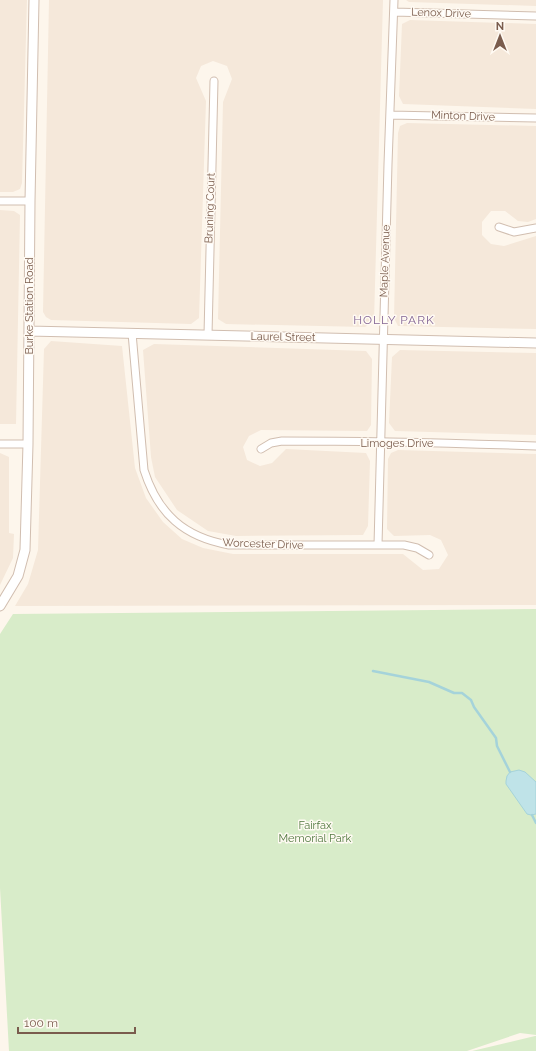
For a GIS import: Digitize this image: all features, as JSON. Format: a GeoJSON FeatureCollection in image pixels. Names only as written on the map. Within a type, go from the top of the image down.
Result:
{"type":"FeatureCollection","features":[{"type":"Feature","properties":{"kind":"street","name":"Burke Station Road"},"geometry":{"type":"LineString","coordinates":[[0,606],[18,576],[24,555],[28,444],[30,201],[34,0]]}},
{"type":"Feature","properties":{"kind":"street","name":"Maple Avenue"},"geometry":{"type":"LineString","coordinates":[[378,545],[391,48],[394,0]]}},
{"type":"Feature","properties":{"kind":"street","name":"Lenox Drive"},"geometry":{"type":"LineString","coordinates":[[394,12],[536,16]]}},
{"type":"Feature","properties":{"kind":"street","name":"Bruning Court"},"geometry":{"type":"LineString","coordinates":[[208,335],[214,81]]}},
{"type":"Feature","properties":{"kind":"street","name":"Minton Drive"},"geometry":{"type":"LineString","coordinates":[[390,115],[536,118]]}},
{"type":"Feature","properties":{"kind":"street"},"geometry":{"type":"LineString","coordinates":[[0,201],[30,201]]}},
{"type":"Feature","properties":{"kind":"street"},"geometry":{"type":"LineString","coordinates":[[499,227],[514,232],[536,228]]}},
{"type":"Feature","properties":{"kind":"street","name":"Laurel Street"},"geometry":{"type":"LineString","coordinates":[[29,331],[132,336],[208,335],[536,343]]}},
{"type":"Feature","properties":{"kind":"street","name":"Worcester Drive"},"geometry":{"type":"LineString","coordinates":[[132,336],[144,470],[148,485],[155,498],[164,511],[175,522],[186,530],[207,540],[229,545],[404,546],[417,548],[429,555]]}},
{"type":"Feature","properties":{"kind":"street","name":"Limoges Drive"},"geometry":{"type":"LineString","coordinates":[[261,450],[271,443],[282,441],[536,446]]}},
{"type":"Feature","properties":{"kind":"street"},"geometry":{"type":"LineString","coordinates":[[0,444],[28,444]]}},
{"type":"Feature","properties":{"kind":"shaded area"},"geometry":{"type":"Polygon","coordinates":[[[0,0],[27,0],[22,183],[20,189],[13,192],[0,192],[0,0]]]}},
{"type":"Feature","properties":{"kind":"shaded area"},"geometry":{"type":"Polygon","coordinates":[[[49,0],[383,0],[374,321],[365,327],[226,324],[218,319],[223,102],[232,79],[227,66],[213,61],[201,66],[196,78],[206,101],[199,318],[191,324],[51,320],[46,317],[43,312],[49,0]]]}},
{"type":"Feature","properties":{"kind":"shaded area"},"geometry":{"type":"Polygon","coordinates":[[[406,0],[536,0],[536,6],[409,2],[406,0]]]}},
{"type":"Feature","properties":{"kind":"shaded area"},"geometry":{"type":"Polygon","coordinates":[[[410,20],[536,24],[536,109],[403,104],[399,96],[402,24],[410,20]]]}},
{"type":"Feature","properties":{"kind":"shaded area"},"geometry":{"type":"Polygon","coordinates":[[[407,123],[536,126],[536,219],[528,222],[518,221],[505,211],[491,211],[482,222],[482,235],[491,244],[504,246],[536,236],[536,329],[398,326],[394,318],[398,133],[400,126],[407,123]]]}},
{"type":"Feature","properties":{"kind":"shaded area"},"geometry":{"type":"Polygon","coordinates":[[[0,210],[14,211],[20,215],[16,424],[0,424],[0,210]]]}},
{"type":"Feature","properties":{"kind":"shaded area"},"geometry":{"type":"Polygon","coordinates":[[[51,341],[122,346],[135,468],[146,498],[163,522],[182,539],[203,548],[233,554],[403,554],[423,570],[439,569],[448,555],[441,540],[430,535],[394,536],[387,529],[388,459],[391,453],[398,450],[536,454],[536,605],[15,606],[28,584],[38,550],[44,349],[51,341]]]}},
{"type":"Feature","properties":{"kind":"shaded area"},"geometry":{"type":"Polygon","coordinates":[[[154,344],[366,351],[372,359],[371,425],[367,431],[261,430],[249,436],[243,447],[247,460],[260,466],[272,463],[286,449],[366,453],[370,461],[368,526],[363,535],[236,536],[208,531],[177,510],[155,477],[151,457],[143,350],[154,344]]]}},
{"type":"Feature","properties":{"kind":"shaded area"},"geometry":{"type":"Polygon","coordinates":[[[400,350],[536,353],[536,435],[395,431],[389,423],[392,357],[400,350]]]}},
{"type":"Feature","properties":{"kind":"shaded area"},"geometry":{"type":"Polygon","coordinates":[[[0,453],[9,457],[9,533],[14,534],[13,558],[0,585],[0,453]]]}},
{"type":"Feature","properties":{"kind":"green space","name":"Fairfax Memorial Park"},"geometry":{"type":"Polygon","coordinates":[[[536,609],[536,1035],[520,1033],[467,1051],[9,1051],[0,888],[0,634],[13,614],[536,609]]]}},
{"type":"Feature","properties":{"kind":"green space"},"geometry":{"type":"Polygon","coordinates":[[[536,1036],[536,1051],[472,1051],[536,1036]]]}},
{"type":"Feature","properties":{"kind":"water"},"geometry":{"type":"Polygon","coordinates":[[[519,770],[525,772],[536,782],[536,814],[527,814],[506,784],[507,776],[510,772],[519,770]]]}},
{"type":"Feature","properties":{"kind":"waterway"},"geometry":{"type":"LineString","coordinates":[[373,671],[429,682],[454,693],[462,693],[471,700],[474,707],[496,738],[497,746],[510,772]]}},
{"type":"Feature","properties":{"kind":"waterway"},"geometry":{"type":"LineString","coordinates":[[532,815],[536,823]]}},
{"type":"Feature","properties":{"kind":"district","name":"HOLLY PARK"},"geometry":{"type":"Point","coordinates":[394,320]}}]}
